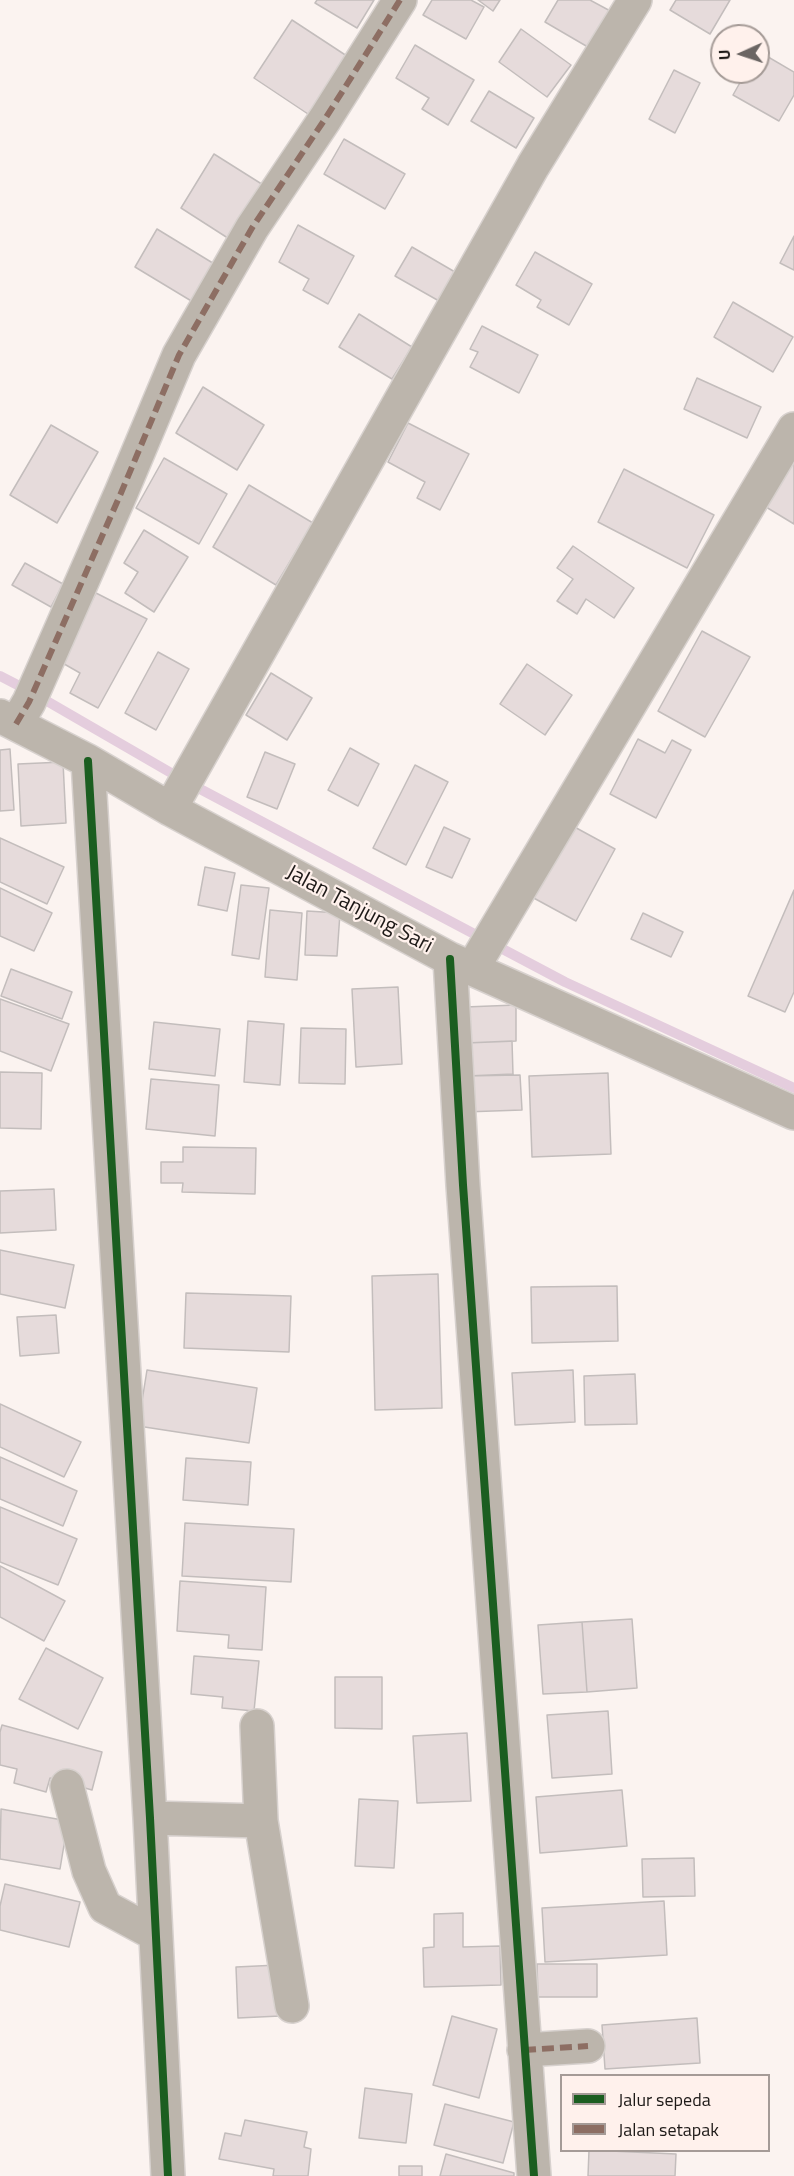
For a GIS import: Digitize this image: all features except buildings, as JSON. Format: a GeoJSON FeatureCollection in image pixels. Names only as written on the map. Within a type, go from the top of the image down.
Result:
{"type":"FeatureCollection","features":[{"type":"Feature","properties":{"kind":"street"},"geometry":{"type":"LineString","coordinates":[[17,714],[121,493],[178,355],[252,228],[325,119],[400,0]]}},
{"type":"Feature","properties":{"kind":"street"},"geometry":{"type":"LineString","coordinates":[[175,799],[533,166],[635,0]]}},
{"type":"Feature","properties":{"kind":"street"},"geometry":{"type":"LineString","coordinates":[[534,2176],[463,1185],[473,956],[794,429]]}},
{"type":"Feature","properties":{"kind":"street","name":"Jalan Tanjung Sari"},"geometry":{"type":"LineString","coordinates":[[17,714],[88,761],[175,799],[473,956],[794,1113]]}},
{"type":"Feature","properties":{"kind":"street"},"geometry":{"type":"LineString","coordinates":[[88,761],[150,1818],[168,2176]]}},
{"type":"Feature","properties":{"kind":"street"},"geometry":{"type":"LineString","coordinates":[[257,1726],[261,1821],[292,2006]]}},
{"type":"Feature","properties":{"kind":"street"},"geometry":{"type":"LineString","coordinates":[[67,1786],[89,1871],[105,1907],[155,1934]]}},
{"type":"Feature","properties":{"kind":"street"},"geometry":{"type":"LineString","coordinates":[[150,1818],[261,1821]]}},
{"type":"Feature","properties":{"kind":"street"},"geometry":{"type":"LineString","coordinates":[[524,2050],[588,2046]]}},
{"type":"Feature","properties":{"kind":"waterway"},"geometry":{"type":"LineString","coordinates":[[0,676],[185,781],[565,982],[794,1088]]}},
{"type":"Feature","properties":{"kind":"marked path"},"geometry":{"type":"LineString","coordinates":[[16,724],[29,702],[179,355],[252,228],[325,119],[400,0]]}},
{"type":"Feature","properties":{"kind":"marked path"},"geometry":{"type":"LineString","coordinates":[[524,2050],[588,2046]]}},
{"type":"Feature","properties":{"kind":"cycle path"},"geometry":{"type":"LineString","coordinates":[[88,761],[150,1818],[168,2176]]}},
{"type":"Feature","properties":{"kind":"cycle path"},"geometry":{"type":"LineString","coordinates":[[450,959],[463,1185],[534,2176]]}}]}
